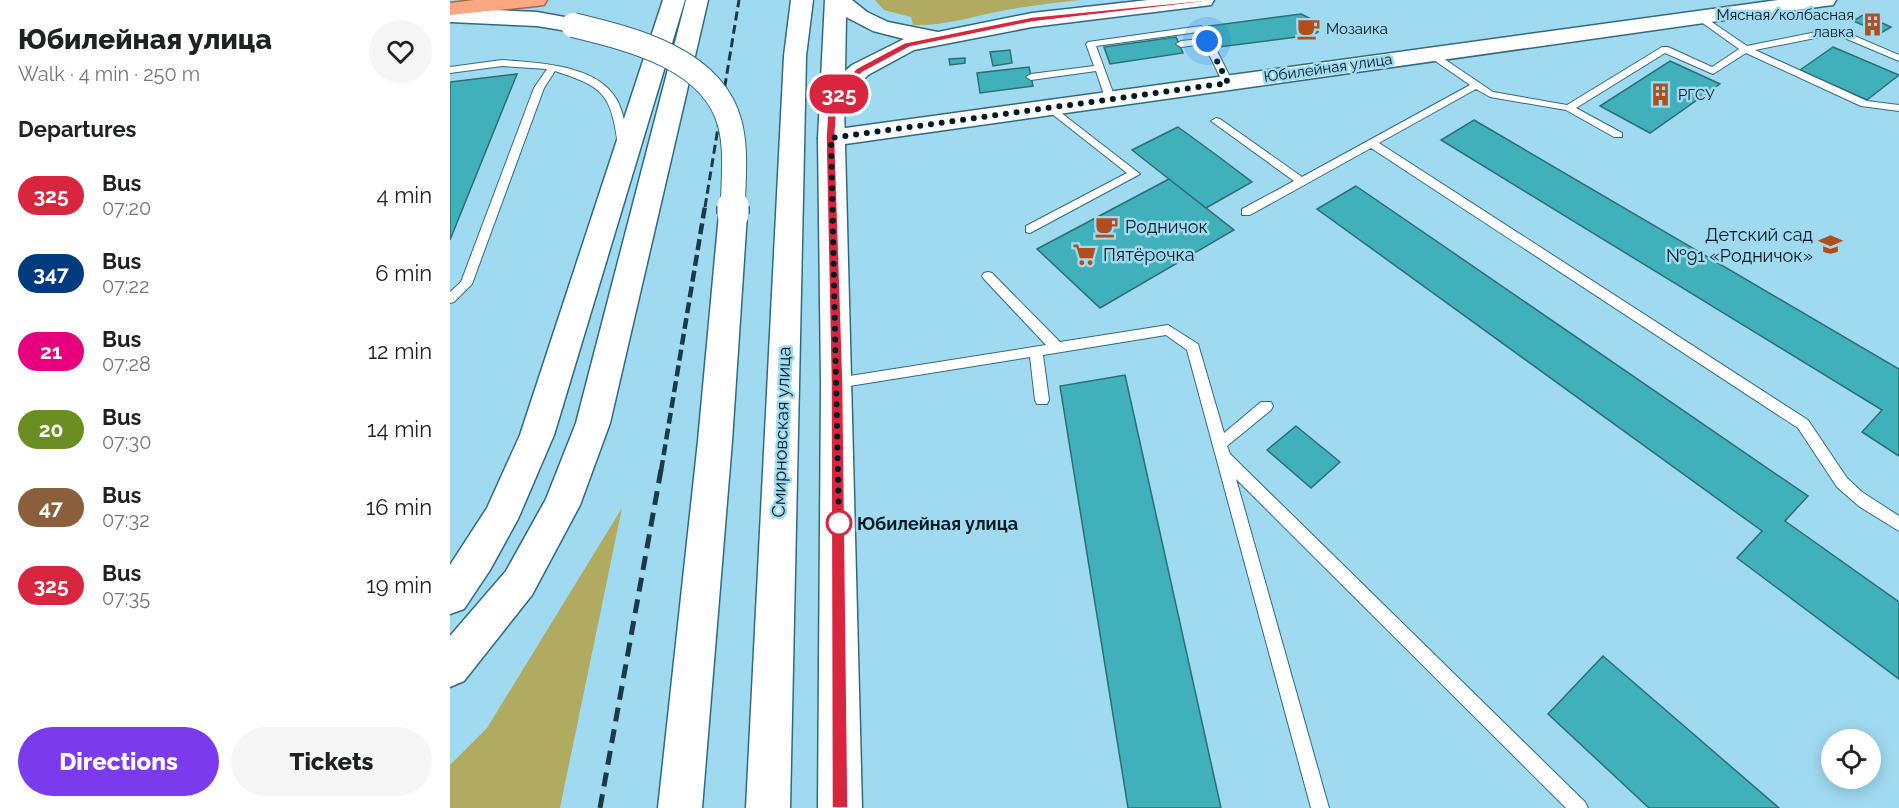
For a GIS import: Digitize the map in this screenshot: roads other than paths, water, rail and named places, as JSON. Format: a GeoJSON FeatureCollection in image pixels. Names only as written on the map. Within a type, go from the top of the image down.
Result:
{"type":"FeatureCollection","features":[{"type":"Feature","properties":{"kind":"highway"},"geometry":{"type":"LineString","coordinates":[[450,9],[536,0]]}},
{"type":"Feature","properties":{"kind":"main road"},"geometry":{"type":"LineString","coordinates":[[450,596],[469,573],[510,501],[541,427],[624,153],[674,0]]}},
{"type":"Feature","properties":{"kind":"main road"},"geometry":{"type":"LineString","coordinates":[[450,668],[519,583],[562,505],[593,423],[697,0]]}},
{"type":"Feature","properties":{"kind":"main road","name":"Смирновская улица"},"geometry":{"type":"LineString","coordinates":[[768,808],[795,56],[802,0]]}},
{"type":"Feature","properties":{"kind":"main road"},"geometry":{"type":"LineString","coordinates":[[838,0],[876,27],[946,36]]}},
{"type":"Feature","properties":{"kind":"main road"},"geometry":{"type":"LineString","coordinates":[[838,0],[832,52],[831,138],[837,382],[840,808]]}},
{"type":"Feature","properties":{"kind":"main road"},"geometry":{"type":"LineString","coordinates":[[833,105],[845,84],[860,70],[907,45],[1062,15],[1203,0]]}},
{"type":"Feature","properties":{"kind":"main road","name":"Юбилейная улица"},"geometry":{"type":"LineString","coordinates":[[831,138],[1825,0]]}},
{"type":"Feature","properties":{"kind":"main road"},"geometry":{"type":"LineString","coordinates":[[450,15],[537,19],[573,25],[630,40],[681,64],[705,82],[720,101],[729,121],[733,148],[733,214],[715,441],[680,808]]}},
{"type":"Feature","properties":{"kind":"lane"},"geometry":{"type":"LineString","coordinates":[[1700,17],[1745,49],[1866,104],[1899,108]]}},
{"type":"Feature","properties":{"kind":"lane"},"geometry":{"type":"LineString","coordinates":[[1110,98],[1099,68],[1100,56],[1091,44],[1201,29],[1228,83]]}},
{"type":"Feature","properties":{"kind":"lane"},"geometry":{"type":"LineString","coordinates":[[1569,108],[1665,49],[1713,71],[1745,49],[1836,31],[1899,58]]}},
{"type":"Feature","properties":{"kind":"lane"},"geometry":{"type":"LineString","coordinates":[[1181,44],[1207,41]]}},
{"type":"Feature","properties":{"kind":"lane"},"geometry":{"type":"LineString","coordinates":[[1431,54],[1490,94],[1569,108],[1618,135]]}},
{"type":"Feature","properties":{"kind":"lane"},"geometry":{"type":"LineString","coordinates":[[450,70],[502,63],[554,68],[582,77],[607,91],[619,112],[624,153]]}},
{"type":"Feature","properties":{"kind":"lane"},"geometry":{"type":"LineString","coordinates":[[450,299],[466,284],[539,88],[554,68]]}},
{"type":"Feature","properties":{"kind":"lane"},"geometry":{"type":"LineString","coordinates":[[1031,77],[1099,68]]}},
{"type":"Feature","properties":{"kind":"lane"},"geometry":{"type":"LineString","coordinates":[[1246,212],[1475,86]]}},
{"type":"Feature","properties":{"kind":"lane"},"geometry":{"type":"LineString","coordinates":[[1030,229],[1135,174],[1051,108]]}},
{"type":"Feature","properties":{"kind":"lane"},"geometry":{"type":"LineString","coordinates":[[1216,121],[1301,181]]}},
{"type":"Feature","properties":{"kind":"lane"},"geometry":{"type":"LineString","coordinates":[[1371,143],[1803,424],[1817,439],[1837,477],[1856,495],[1899,524]]}},
{"type":"Feature","properties":{"kind":"lane"},"geometry":{"type":"LineString","coordinates":[[988,276],[1058,349]]}},
{"type":"Feature","properties":{"kind":"lane"},"geometry":{"type":"LineString","coordinates":[[837,382],[900,370],[1058,349],[1167,330],[1193,347],[1320,808]]}},
{"type":"Feature","properties":{"kind":"lane"},"geometry":{"type":"LineString","coordinates":[[1036,352],[1042,400]]}},
{"type":"Feature","properties":{"kind":"lane"},"geometry":{"type":"LineString","coordinates":[[1222,451],[1266,406]]}},
{"type":"Feature","properties":{"kind":"lane"},"geometry":{"type":"LineString","coordinates":[[1222,451],[1579,808]]}},
{"type":"Feature","properties":{"kind":"railway"},"geometry":{"type":"LineString","coordinates":[[705,207],[739,0]]}},
{"type":"Feature","properties":{"kind":"railway"},"geometry":{"type":"LineString","coordinates":[[661,471],[705,206]]}},
{"type":"Feature","properties":{"kind":"railway"},"geometry":{"type":"LineString","coordinates":[[600,808],[661,470]]}},
{"type":"Feature","properties":{"kind":"place","name":"Мясная/колбасная лавка"},"geometry":{"type":"Point","coordinates":[1872,24]}},
{"type":"Feature","properties":{"kind":"place","name":"Мозаика"},"geometry":{"type":"Point","coordinates":[1308,29]}},
{"type":"Feature","properties":{"kind":"place","name":"РГСУ"},"geometry":{"type":"Point","coordinates":[1660,95]}},
{"type":"Feature","properties":{"kind":"place","name":"Родничок"},"geometry":{"type":"Point","coordinates":[1107,226]}},
{"type":"Feature","properties":{"kind":"place","name":"Детский сад №91 «Родничок»"},"geometry":{"type":"Point","coordinates":[1831,244]}},
{"type":"Feature","properties":{"kind":"place","name":"Пятёрочка"},"geometry":{"type":"Point","coordinates":[1085,254]}},
{"type":"Feature","properties":{"kind":"place","name":"Юбилейная улица"},"geometry":{"type":"Point","coordinates":[839,523]}}]}
